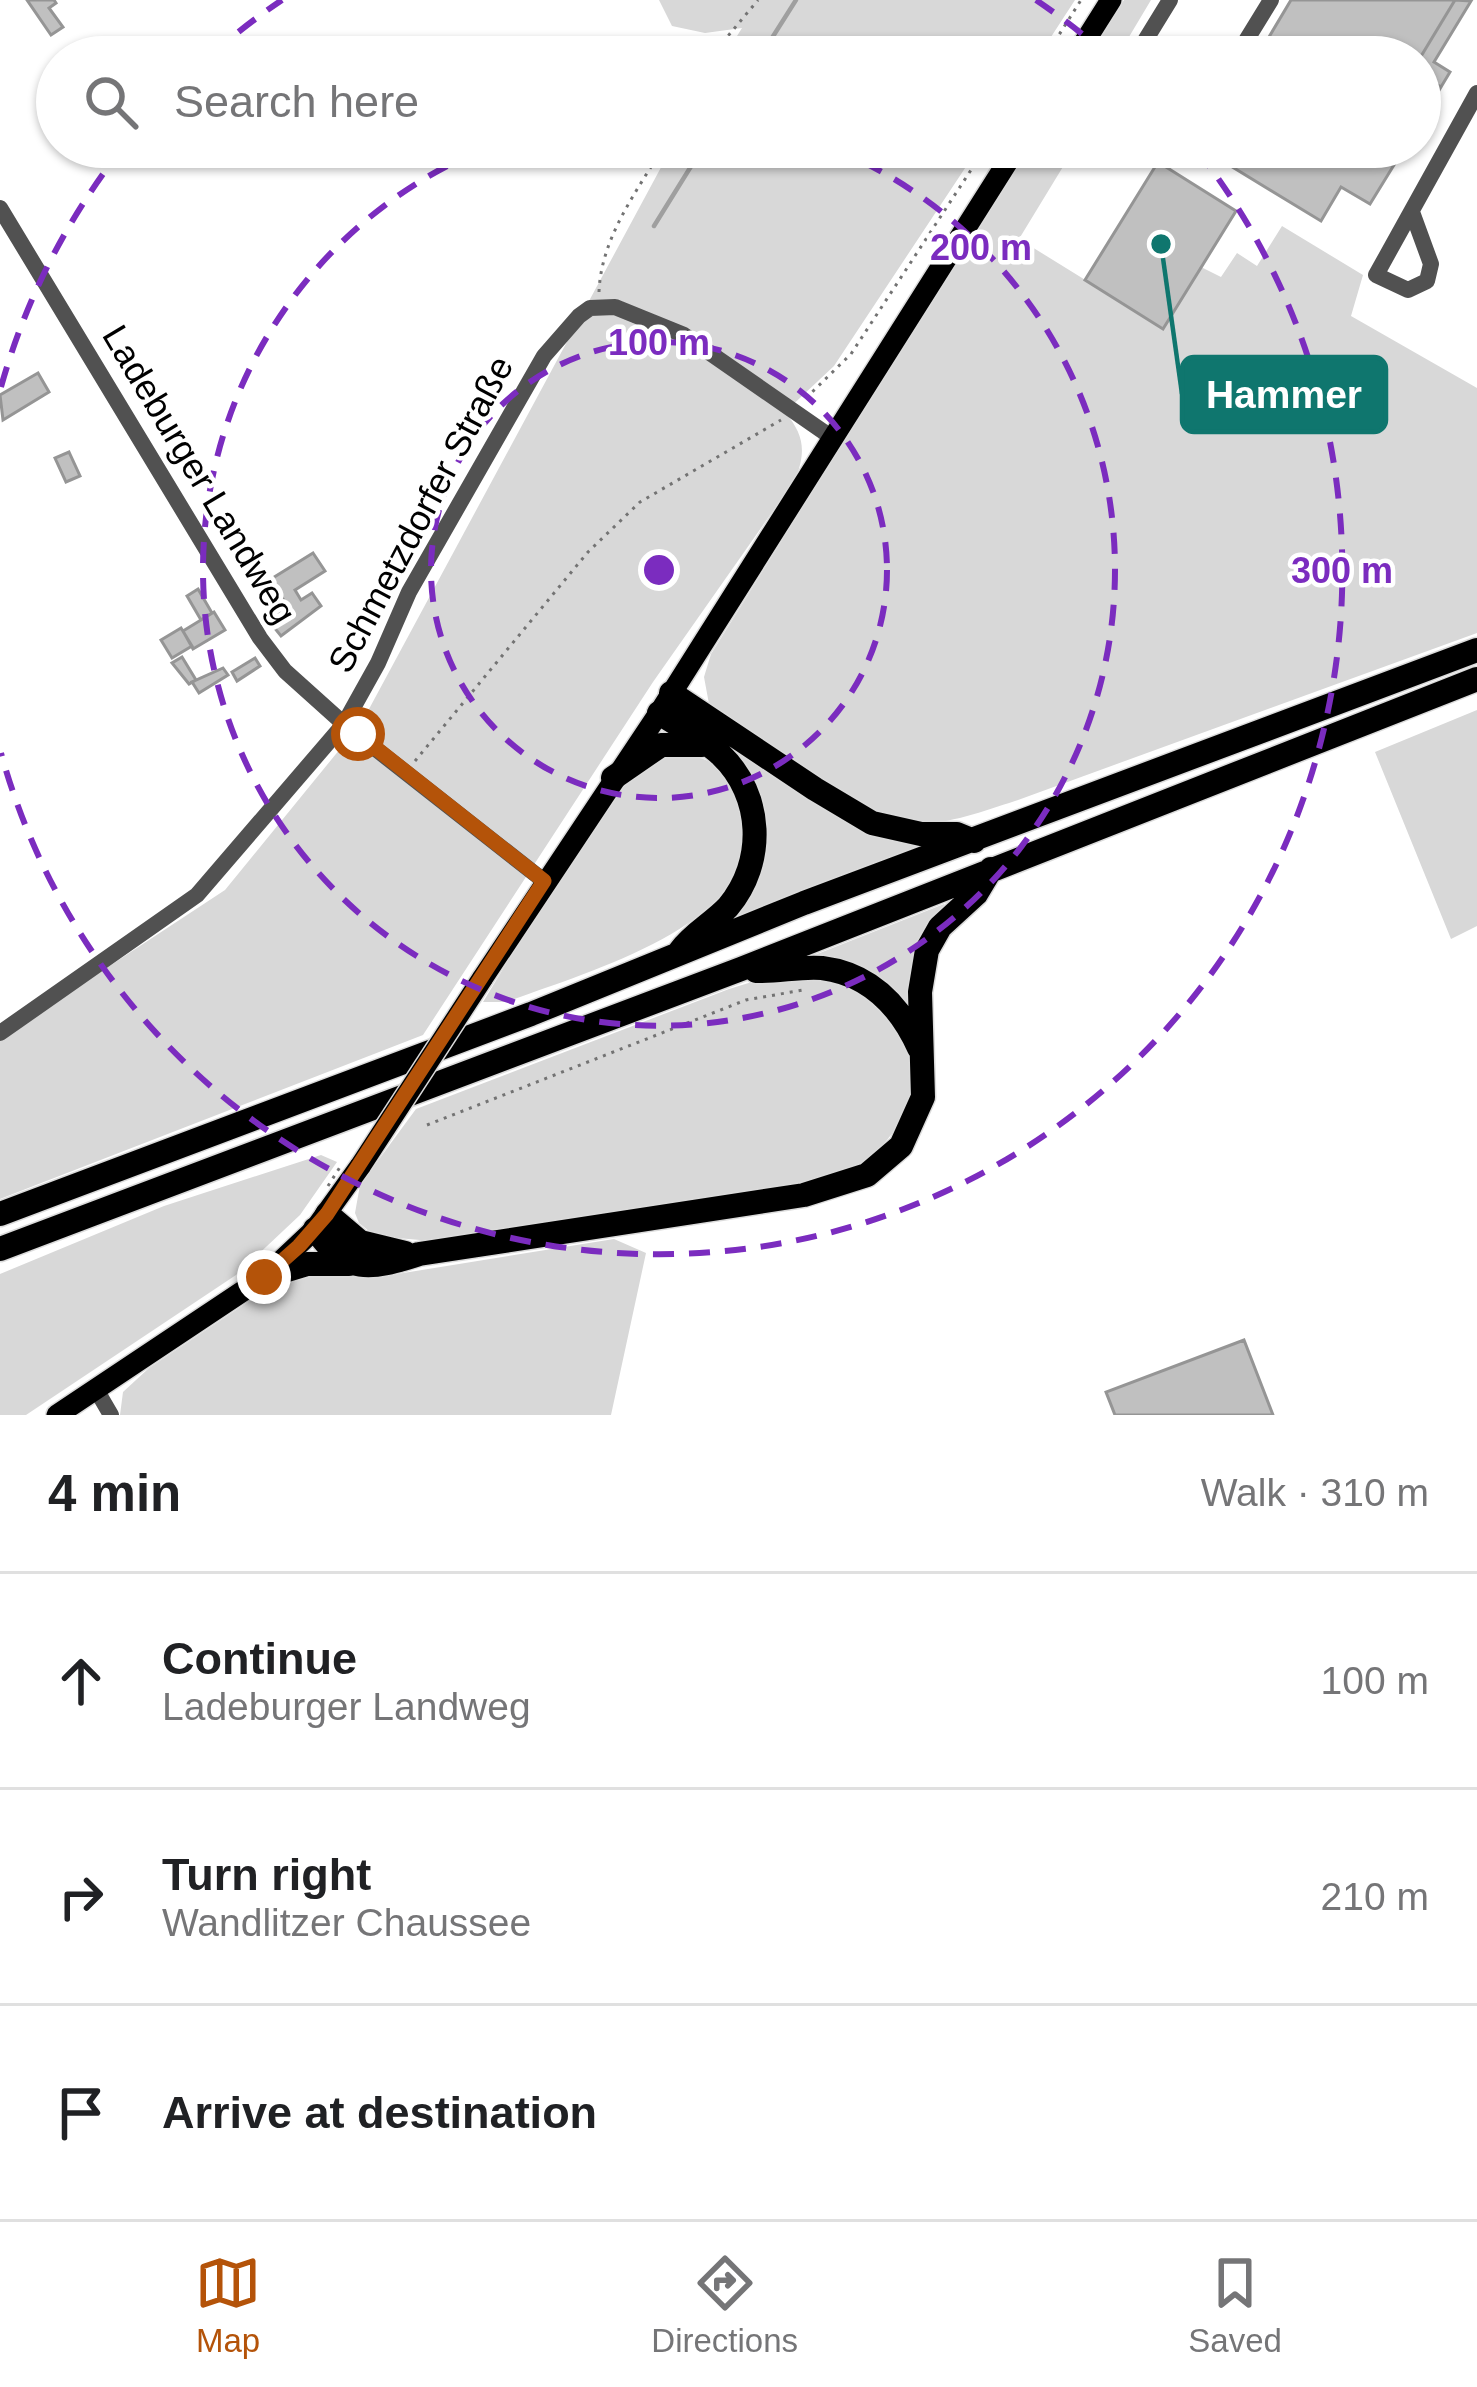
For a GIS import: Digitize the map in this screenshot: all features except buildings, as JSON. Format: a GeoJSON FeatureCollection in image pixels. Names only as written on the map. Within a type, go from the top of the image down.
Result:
{"type":"FeatureCollection","features":[{"type":"Feature","properties":{"kind":"highway"},"geometry":{"type":"LineString","coordinates":[[0,1214],[675,957],[804,903],[1477,650]]}},
{"type":"Feature","properties":{"kind":"highway"},"geometry":{"type":"LineString","coordinates":[[0,1249],[742,969],[1477,679]]}},
{"type":"Feature","properties":{"kind":"highway"},"geometry":{"type":"LineString","coordinates":[[665,703],[735,771],[755,819],[755,847],[747,877],[727,908],[688,939],[675,957]]}},
{"type":"Feature","properties":{"kind":"highway"},"geometry":{"type":"LineString","coordinates":[[665,703],[872,823],[921,834],[957,834],[974,842]]}},
{"type":"Feature","properties":{"kind":"highway"},"geometry":{"type":"LineString","coordinates":[[613,778],[662,745],[692,743],[715,750]]}},
{"type":"Feature","properties":{"kind":"highway"},"geometry":{"type":"LineString","coordinates":[[264,1277],[318,1262],[390,1264],[419,1254],[836,1187],[867,1174],[901,1146],[923,1097],[920,992],[927,950],[940,927],[976,894],[991,869]]}},
{"type":"Feature","properties":{"kind":"highway"},"geometry":{"type":"LineString","coordinates":[[742,969],[836,971],[862,980],[898,1010],[925,1062]]}},
{"type":"Feature","properties":{"kind":"highway"},"geometry":{"type":"LineString","coordinates":[[321,1222],[372,1247],[419,1254]]}},
{"type":"Feature","properties":{"kind":"highway"},"geometry":{"type":"LineString","coordinates":[[321,1222],[332,1253],[355,1265]]}},
{"type":"Feature","properties":{"kind":"main road"},"geometry":{"type":"LineString","coordinates":[[1088,36],[1111,0]]}},
{"type":"Feature","properties":{"kind":"main road"},"geometry":{"type":"LineString","coordinates":[[56,1415],[264,1277],[321,1222],[665,703],[1004,168]]}},
{"type":"Feature","properties":{"kind":"street"},"geometry":{"type":"LineString","coordinates":[[1148,36],[1169,0]]}},
{"type":"Feature","properties":{"kind":"street"},"geometry":{"type":"LineString","coordinates":[[1249,36],[1270,0]]}},
{"type":"Feature","properties":{"kind":"street"},"geometry":{"type":"LineString","coordinates":[[1441,159],[1477,93]]}},
{"type":"Feature","properties":{"kind":"street"},"geometry":{"type":"LineString","coordinates":[[1412,212],[1431,264],[1427,281],[1408,290],[1376,275],[1436,168]]}},
{"type":"Feature","properties":{"kind":"street","name":"Ladeburger Landweg"},"geometry":{"type":"LineString","coordinates":[[0,208],[260,638],[285,671],[344,724],[544,881]]}},
{"type":"Feature","properties":{"kind":"street"},"geometry":{"type":"LineString","coordinates":[[598,306],[615,307],[684,335],[831,437]]}},
{"type":"Feature","properties":{"kind":"street","name":"Schmetzdorfer Straße"},"geometry":{"type":"LineString","coordinates":[[0,1033],[197,895],[344,724],[409,592],[544,356],[579,316],[598,306]]}},
{"type":"Feature","properties":{"kind":"street"},"geometry":{"type":"LineString","coordinates":[[97,1391],[111,1415]]}},
{"type":"Feature","properties":{"kind":"path"},"geometry":{"type":"LineString","coordinates":[[728,36],[758,0]]}},
{"type":"Feature","properties":{"kind":"path"},"geometry":{"type":"LineString","coordinates":[[1058,36],[1081,0]]}},
{"type":"Feature","properties":{"kind":"path"},"geometry":{"type":"LineString","coordinates":[[598,306],[601,262],[608,242],[651,168]]}},
{"type":"Feature","properties":{"kind":"path"},"geometry":{"type":"LineString","coordinates":[[407,770],[588,552],[640,502],[793,409],[851,354],[972,168]]}},
{"type":"Feature","properties":{"kind":"path"},"geometry":{"type":"LineString","coordinates":[[427,1125],[746,1000],[816,985],[836,971]]}},
{"type":"Feature","properties":{"kind":"shaded area"},"geometry":{"type":"Polygon","coordinates":[[[659,0],[1075,0],[1052,36],[737,36],[742,28],[705,33],[672,26],[659,0]]]}},
{"type":"Feature","properties":{"kind":"shaded area"},"geometry":{"type":"Polygon","coordinates":[[[1124,0],[1151,0],[1130,36],[1101,36],[1124,0]]]}},
{"type":"Feature","properties":{"kind":"shaded area"},"geometry":{"type":"Polygon","coordinates":[[[661,168],[965,168],[834,366],[785,412],[801,443],[796,478],[653,682],[423,1035],[0,1199],[0,1038],[225,890],[362,722],[661,168]]]}},
{"type":"Feature","properties":{"kind":"shaded area"},"geometry":{"type":"Polygon","coordinates":[[[1015,168],[1062,168],[1019,239],[1163,328],[1201,267],[1221,277],[1237,253],[1257,266],[1282,226],[1363,275],[1351,316],[1477,388],[1477,633],[991,809],[916,824],[868,810],[709,704],[704,677],[711,654],[1015,168]]]}},
{"type":"Feature","properties":{"kind":"shaded area"},"geometry":{"type":"Polygon","coordinates":[[[1477,710],[1477,926],[1451,939],[1375,752],[1477,710]]]}},
{"type":"Feature","properties":{"kind":"shaded area"},"geometry":{"type":"Polygon","coordinates":[[[712,735],[922,846],[732,922],[761,861],[712,735]]]}},
{"type":"Feature","properties":{"kind":"shaded area"},"geometry":{"type":"Polygon","coordinates":[[[665,755],[710,762],[730,785],[747,840],[736,876],[709,907],[672,934],[628,956],[507,1002],[483,1002],[555,877],[595,819],[640,772],[665,755]]]}},
{"type":"Feature","properties":{"kind":"shaded area"},"geometry":{"type":"Polygon","coordinates":[[[944,904],[946,911],[913,1017],[807,958],[944,904]]]}},
{"type":"Feature","properties":{"kind":"shaded area"},"geometry":{"type":"Polygon","coordinates":[[[821,975],[873,996],[909,1050],[911,1096],[902,1121],[863,1163],[801,1186],[431,1241],[375,1236],[359,1223],[355,1213],[360,1185],[416,1109],[729,989],[765,978],[821,975]]]}},
{"type":"Feature","properties":{"kind":"shaded area"},"geometry":{"type":"Polygon","coordinates":[[[321,1155],[337,1162],[300,1215],[236,1275],[26,1415],[0,1415],[0,1274],[164,1206],[321,1155]]]}},
{"type":"Feature","properties":{"kind":"shaded area"},"geometry":{"type":"Polygon","coordinates":[[[614,1239],[646,1253],[611,1415],[120,1415],[123,1392],[149,1368],[248,1302],[300,1276],[391,1275],[614,1239]]]}},
{"type":"Feature","properties":{"kind":"waterway"},"geometry":{"type":"LineString","coordinates":[[773,36],[796,0]]}},
{"type":"Feature","properties":{"kind":"waterway"},"geometry":{"type":"LineString","coordinates":[[654,226],[690,168]]}},
{"type":"Feature","properties":{"kind":"place","name":"Hammer"},"geometry":{"type":"Point","coordinates":[1161,244]}},
{"type":"Feature","properties":{"kind":"route"},"geometry":{"type":"LineString","coordinates":[[264,1277],[327,1214],[544,881],[358,734]]}}]}
